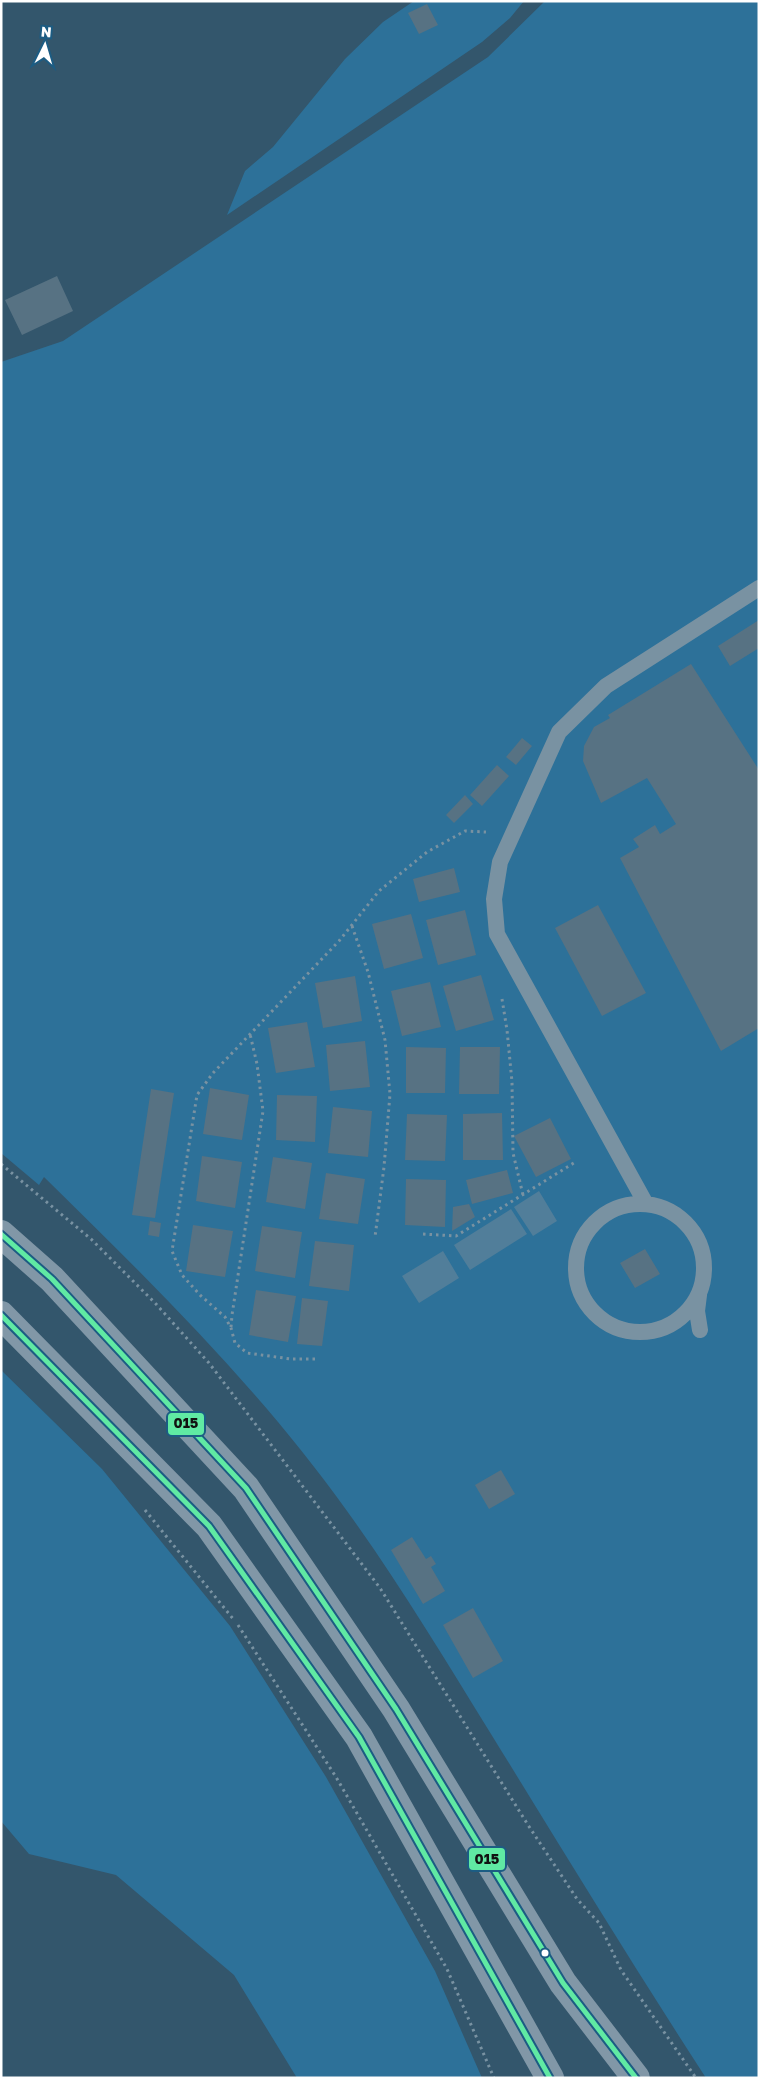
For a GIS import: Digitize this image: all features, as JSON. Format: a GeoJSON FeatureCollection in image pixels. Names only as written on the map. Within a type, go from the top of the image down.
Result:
{"type":"FeatureCollection","features":[{"type":"Feature","properties":{"kind":"main road"},"geometry":{"type":"LineString","coordinates":[[1,1234],[52,1279],[246,1488],[396,1709],[563,1983],[636,2078]]}},
{"type":"Feature","properties":{"kind":"main road"},"geometry":{"type":"LineString","coordinates":[[1,1315],[210,1526],[359,1737],[550,2078]]}},
{"type":"Feature","properties":{"kind":"lane"},"geometry":{"type":"LineString","coordinates":[[646,1204],[497,934],[494,899],[500,862],[559,732],[606,686],[759,588]]}},
{"type":"Feature","properties":{"kind":"lane"},"geometry":{"type":"LineString","coordinates":[[646,1204],[667,1210],[685,1222],[698,1240],[704,1261],[702,1284],[699,1292],[694,1303],[679,1320],[659,1330],[637,1333],[616,1328],[599,1317],[585,1302],[578,1284],[576,1263],[580,1244],[591,1226],[606,1213],[626,1206],[646,1204]]}},
{"type":"Feature","properties":{"kind":"lane"},"geometry":{"type":"LineString","coordinates":[[699,1292],[697,1311],[700,1330]]}},
{"type":"Feature","properties":{"kind":"path"},"geometry":{"type":"LineString","coordinates":[[315,1359],[291,1359],[248,1353],[235,1343],[231,1328],[225,1317],[200,1295],[182,1275],[172,1251],[197,1095],[213,1073],[339,941],[386,885],[426,852],[465,831],[488,832],[509,844]]}},
{"type":"Feature","properties":{"kind":"path"},"geometry":{"type":"LineString","coordinates":[[351,925],[368,972],[385,1040],[390,1094],[384,1167],[375,1237]]}},
{"type":"Feature","properties":{"kind":"path"},"geometry":{"type":"LineString","coordinates":[[501,995],[507,1030],[512,1082],[513,1153],[523,1195]]}},
{"type":"Feature","properties":{"kind":"path"},"geometry":{"type":"LineString","coordinates":[[231,1328],[263,1111],[258,1064],[249,1034]]}},
{"type":"Feature","properties":{"kind":"path"},"geometry":{"type":"LineString","coordinates":[[423,1234],[456,1236],[577,1161]]}},
{"type":"Feature","properties":{"kind":"path"},"geometry":{"type":"LineString","coordinates":[[1,1164],[91,1239],[156,1304],[215,1371],[380,1588],[534,1833],[577,1898],[599,1923],[621,1970],[696,2078]]}},
{"type":"Feature","properties":{"kind":"path"},"geometry":{"type":"LineString","coordinates":[[140,1503],[235,1622],[336,1777],[446,1969],[494,2078]]}},
{"type":"Feature","properties":{"kind":"shaded area"},"geometry":{"type":"Polygon","coordinates":[[[414,1],[524,1],[510,18],[482,42],[227,215],[245,171],[273,147],[345,59],[383,22],[414,1]]]}},
{"type":"Feature","properties":{"kind":"shaded area"},"geometry":{"type":"Polygon","coordinates":[[[545,1],[759,1],[759,2078],[706,2078],[403,1593],[347,1511],[278,1422],[241,1379],[164,1297],[44,1177],[39,1185],[1,1153],[1,362],[63,341],[488,57],[545,1]]]}},
{"type":"Feature","properties":{"kind":"shaded area"},"geometry":{"type":"Polygon","coordinates":[[[539,1191],[557,1221],[533,1236],[514,1207],[539,1191]]]}},
{"type":"Feature","properties":{"kind":"shaded area"},"geometry":{"type":"Polygon","coordinates":[[[511,1209],[527,1234],[470,1270],[454,1245],[511,1209]]]}},
{"type":"Feature","properties":{"kind":"shaded area"},"geometry":{"type":"Polygon","coordinates":[[[443,1251],[459,1278],[419,1303],[402,1276],[443,1251]]]}},
{"type":"Feature","properties":{"kind":"shaded area"},"geometry":{"type":"Polygon","coordinates":[[[1,1370],[102,1469],[230,1626],[326,1777],[435,1971],[482,2078],[297,2078],[234,1975],[116,1875],[29,1854],[1,1821],[1,1370]]]}},
{"type":"Feature","properties":{"kind":"building"},"geometry":{"type":"Polygon","coordinates":[[[427,4],[438,25],[419,34],[408,13],[427,4]]]}},
{"type":"Feature","properties":{"kind":"building"},"geometry":{"type":"Polygon","coordinates":[[[57,276],[73,311],[22,335],[5,300],[57,276]]]}},
{"type":"Feature","properties":{"kind":"building"},"geometry":{"type":"Polygon","coordinates":[[[759,620],[759,648],[730,666],[718,646],[759,620]]]}},
{"type":"Feature","properties":{"kind":"building"},"geometry":{"type":"Polygon","coordinates":[[[691,664],[759,770],[759,1028],[721,1051],[620,858],[639,847],[633,839],[655,825],[660,834],[676,824],[647,778],[601,803],[583,761],[584,746],[594,727],[610,718],[608,715],[691,664]]]}},
{"type":"Feature","properties":{"kind":"building"},"geometry":{"type":"Polygon","coordinates":[[[522,738],[532,746],[516,765],[506,757],[522,738]]]}},
{"type":"Feature","properties":{"kind":"building"},"geometry":{"type":"Polygon","coordinates":[[[497,765],[509,776],[482,806],[470,795],[497,765]]]}},
{"type":"Feature","properties":{"kind":"building"},"geometry":{"type":"Polygon","coordinates":[[[465,795],[473,804],[454,823],[446,815],[465,795]]]}},
{"type":"Feature","properties":{"kind":"building"},"geometry":{"type":"Polygon","coordinates":[[[454,868],[460,892],[419,902],[413,879],[454,868]]]}},
{"type":"Feature","properties":{"kind":"building"},"geometry":{"type":"Polygon","coordinates":[[[598,905],[646,993],[602,1016],[555,928],[598,905]]]}},
{"type":"Feature","properties":{"kind":"building"},"geometry":{"type":"Polygon","coordinates":[[[465,910],[476,955],[438,965],[426,920],[465,910]]]}},
{"type":"Feature","properties":{"kind":"building"},"geometry":{"type":"Polygon","coordinates":[[[411,914],[423,958],[384,969],[372,924],[411,914]]]}},
{"type":"Feature","properties":{"kind":"building"},"geometry":{"type":"Polygon","coordinates":[[[481,975],[494,1020],[456,1031],[443,986],[481,975]]]}},
{"type":"Feature","properties":{"kind":"building"},"geometry":{"type":"Polygon","coordinates":[[[355,976],[362,1021],[323,1028],[315,983],[355,976]]]}},
{"type":"Feature","properties":{"kind":"building"},"geometry":{"type":"Polygon","coordinates":[[[430,982],[441,1027],[402,1036],[391,991],[430,982]]]}},
{"type":"Feature","properties":{"kind":"building"},"geometry":{"type":"Polygon","coordinates":[[[307,1022],[315,1067],[276,1073],[268,1028],[307,1022]]]}},
{"type":"Feature","properties":{"kind":"building"},"geometry":{"type":"Polygon","coordinates":[[[365,1041],[370,1087],[330,1091],[326,1045],[365,1041]]]}},
{"type":"Feature","properties":{"kind":"building"},"geometry":{"type":"Polygon","coordinates":[[[406,1047],[446,1048],[445,1093],[406,1093],[406,1047]]]}},
{"type":"Feature","properties":{"kind":"building"},"geometry":{"type":"Polygon","coordinates":[[[460,1047],[500,1047],[499,1094],[459,1094],[460,1047]]]}},
{"type":"Feature","properties":{"kind":"building"},"geometry":{"type":"Polygon","coordinates":[[[210,1088],[249,1095],[242,1140],[203,1134],[210,1088]]]}},
{"type":"Feature","properties":{"kind":"building"},"geometry":{"type":"Polygon","coordinates":[[[151,1089],[174,1093],[155,1218],[132,1215],[151,1089]]]}},
{"type":"Feature","properties":{"kind":"building"},"geometry":{"type":"Polygon","coordinates":[[[277,1095],[317,1096],[315,1142],[276,1140],[277,1095]]]}},
{"type":"Feature","properties":{"kind":"building"},"geometry":{"type":"Polygon","coordinates":[[[333,1107],[372,1111],[368,1157],[328,1153],[333,1107]]]}},
{"type":"Feature","properties":{"kind":"building"},"geometry":{"type":"Polygon","coordinates":[[[502,1113],[503,1160],[463,1160],[463,1114],[502,1113]]]}},
{"type":"Feature","properties":{"kind":"building"},"geometry":{"type":"Polygon","coordinates":[[[407,1114],[447,1115],[445,1161],[405,1160],[407,1114]]]}},
{"type":"Feature","properties":{"kind":"building"},"geometry":{"type":"Polygon","coordinates":[[[550,1118],[571,1159],[536,1177],[514,1136],[550,1118]]]}},
{"type":"Feature","properties":{"kind":"building"},"geometry":{"type":"Polygon","coordinates":[[[202,1156],[242,1162],[235,1208],[196,1201],[202,1156]]]}},
{"type":"Feature","properties":{"kind":"building"},"geometry":{"type":"Polygon","coordinates":[[[273,1157],[312,1163],[305,1209],[266,1202],[273,1157]]]}},
{"type":"Feature","properties":{"kind":"building"},"geometry":{"type":"Polygon","coordinates":[[[507,1170],[513,1193],[472,1204],[466,1180],[507,1170]]]}},
{"type":"Feature","properties":{"kind":"building"},"geometry":{"type":"Polygon","coordinates":[[[326,1173],[365,1179],[358,1224],[319,1219],[326,1173]]]}},
{"type":"Feature","properties":{"kind":"building"},"geometry":{"type":"Polygon","coordinates":[[[406,1179],[446,1180],[445,1227],[405,1225],[406,1179]]]}},
{"type":"Feature","properties":{"kind":"building"},"geometry":{"type":"Polygon","coordinates":[[[469,1204],[475,1217],[452,1231],[453,1207],[469,1204]]]}},
{"type":"Feature","properties":{"kind":"building"},"geometry":{"type":"Polygon","coordinates":[[[150,1221],[161,1223],[159,1237],[148,1235],[150,1221]]]}},
{"type":"Feature","properties":{"kind":"building"},"geometry":{"type":"Polygon","coordinates":[[[193,1225],[233,1231],[225,1277],[186,1271],[193,1225]]]}},
{"type":"Feature","properties":{"kind":"building"},"geometry":{"type":"Polygon","coordinates":[[[262,1226],[302,1232],[295,1278],[255,1271],[262,1226]]]}},
{"type":"Feature","properties":{"kind":"building"},"geometry":{"type":"Polygon","coordinates":[[[315,1241],[354,1245],[349,1291],[309,1286],[315,1241]]]}},
{"type":"Feature","properties":{"kind":"building"},"geometry":{"type":"Polygon","coordinates":[[[645,1249],[660,1274],[635,1288],[620,1263],[645,1249]]]}},
{"type":"Feature","properties":{"kind":"building"},"geometry":{"type":"Polygon","coordinates":[[[256,1290],[296,1296],[288,1342],[249,1335],[256,1290]]]}},
{"type":"Feature","properties":{"kind":"building"},"geometry":{"type":"Polygon","coordinates":[[[302,1298],[328,1301],[322,1346],[297,1344],[302,1298]]]}},
{"type":"Feature","properties":{"kind":"building"},"geometry":{"type":"Polygon","coordinates":[[[501,1470],[515,1494],[489,1509],[475,1485],[501,1470]]]}},
{"type":"Feature","properties":{"kind":"building"},"geometry":{"type":"Polygon","coordinates":[[[412,1537],[426,1559],[431,1556],[436,1564],[431,1567],[445,1591],[423,1604],[391,1550],[412,1537]]]}},
{"type":"Feature","properties":{"kind":"building"},"geometry":{"type":"Polygon","coordinates":[[[473,1608],[503,1661],[473,1678],[443,1625],[473,1608]]]}},
{"type":"Feature","properties":{"kind":"transit line","name":"015"},"geometry":{"type":"LineString","coordinates":[[1,1234],[52,1279],[246,1488],[396,1709],[563,1983],[636,2078]]}},
{"type":"Feature","properties":{"kind":"transit line","name":"015"},"geometry":{"type":"LineString","coordinates":[[1,1315],[209,1526],[359,1737],[550,2078]]}}]}
